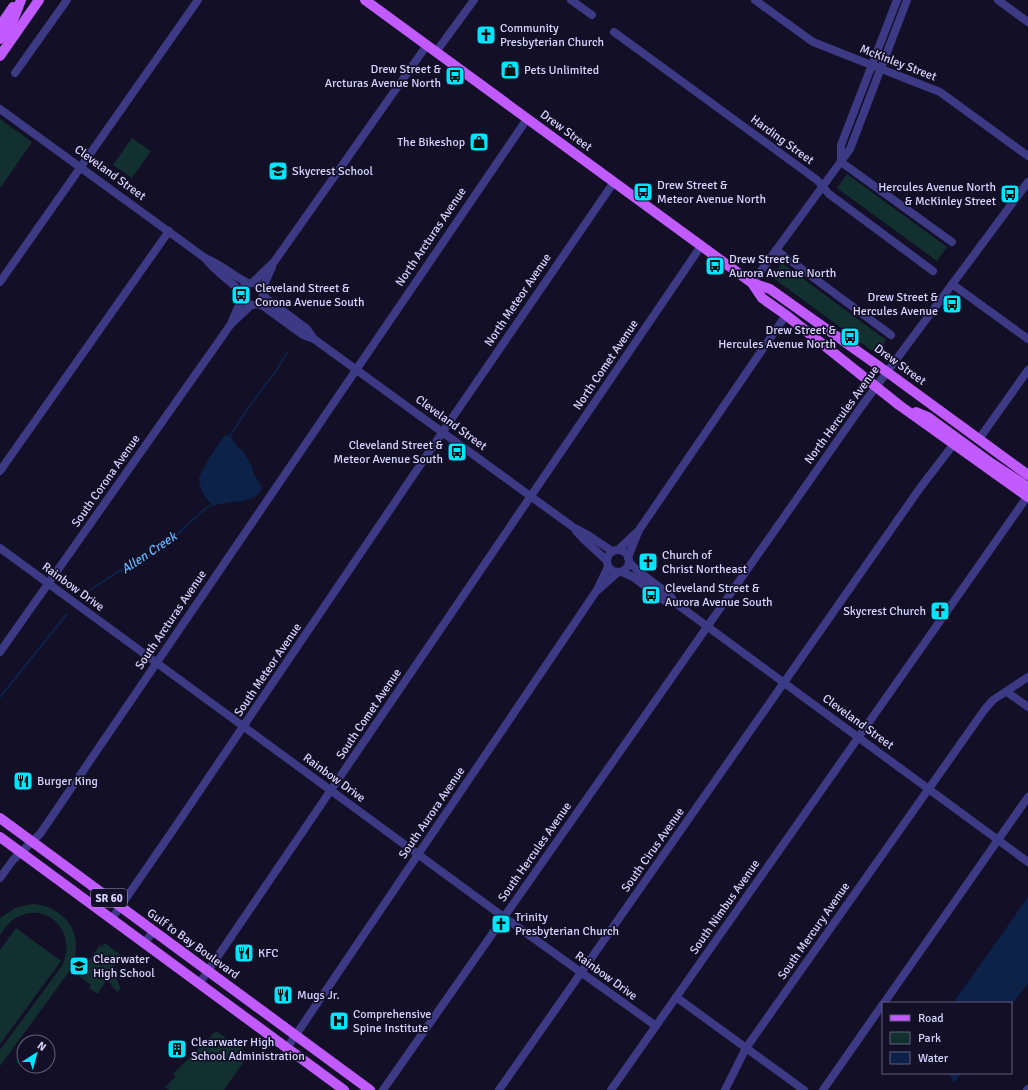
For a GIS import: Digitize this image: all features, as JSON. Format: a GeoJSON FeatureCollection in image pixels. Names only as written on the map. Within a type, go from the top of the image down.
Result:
{"type":"FeatureCollection","features":[{"type":"Feature","properties":{"kind":"main road"},"geometry":{"type":"LineString","coordinates":[[0,26],[19,0]]}},
{"type":"Feature","properties":{"kind":"main road"},"geometry":{"type":"LineString","coordinates":[[0,39],[12,23],[19,0]]}},
{"type":"Feature","properties":{"kind":"main road"},"geometry":{"type":"LineString","coordinates":[[0,56],[39,0]]}},
{"type":"Feature","properties":{"kind":"main road","name":"Drew Street"},"geometry":{"type":"LineString","coordinates":[[365,0],[752,284],[762,298],[786,315],[899,405],[957,443],[1028,494]]}},
{"type":"Feature","properties":{"kind":"main road","name":"Drew Street"},"geometry":{"type":"LineString","coordinates":[[752,284],[770,289],[1028,475]]}},
{"type":"Feature","properties":{"kind":"main road"},"geometry":{"type":"LineString","coordinates":[[957,443],[970,441],[995,457],[1013,464]]}},
{"type":"Feature","properties":{"kind":"main road","name":"Gulf to Bay Boulevard"},"geometry":{"type":"LineString","coordinates":[[0,818],[370,1090]]}},
{"type":"Feature","properties":{"kind":"main road","name":"SR 60"},"geometry":{"type":"LineString","coordinates":[[0,837],[344,1090]]}},
{"type":"Feature","properties":{"kind":"street"},"geometry":{"type":"LineString","coordinates":[[15,73],[67,0]]}},
{"type":"Feature","properties":{"kind":"street"},"geometry":{"type":"LineString","coordinates":[[0,282],[198,0]]}},
{"type":"Feature","properties":{"kind":"street"},"geometry":{"type":"LineString","coordinates":[[436,52],[474,0]]}},
{"type":"Feature","properties":{"kind":"street"},"geometry":{"type":"LineString","coordinates":[[571,0],[592,15]]}},
{"type":"Feature","properties":{"kind":"street","name":"McKinley Street"},"geometry":{"type":"LineString","coordinates":[[755,0],[813,42],[940,92],[1028,156]]}},
{"type":"Feature","properties":{"kind":"street"},"geometry":{"type":"LineString","coordinates":[[841,162],[841,145],[897,0]]}},
{"type":"Feature","properties":{"kind":"street"},"geometry":{"type":"LineString","coordinates":[[752,284],[850,149],[908,0]]}},
{"type":"Feature","properties":{"kind":"street"},"geometry":{"type":"LineString","coordinates":[[998,0],[1028,22]]}},
{"type":"Feature","properties":{"kind":"street","name":"Harding Street"},"geometry":{"type":"LineString","coordinates":[[614,32],[810,176],[829,194],[933,271]]}},
{"type":"Feature","properties":{"kind":"street"},"geometry":{"type":"LineString","coordinates":[[274,262],[262,298],[254,304],[246,303],[242,295],[243,287],[250,283],[274,262],[427,45]]}},
{"type":"Feature","properties":{"kind":"street","name":"Cleveland Street"},"geometry":{"type":"LineString","coordinates":[[0,108],[205,258],[216,262],[238,278],[250,283]]}},
{"type":"Feature","properties":{"kind":"street","name":"North Arcturas Avenue"},"geometry":{"type":"LineString","coordinates":[[356,369],[527,119]]}},
{"type":"Feature","properties":{"kind":"street"},"geometry":{"type":"LineString","coordinates":[[841,162],[952,242]]}},
{"type":"Feature","properties":{"kind":"street","name":"North Meteor Avenue"},"geometry":{"type":"LineString","coordinates":[[443,432],[614,182]]}},
{"type":"Feature","properties":{"kind":"street","name":"North Hercules Avenue"},"geometry":{"type":"LineString","coordinates":[[707,627],[876,387],[1028,182]]}},
{"type":"Feature","properties":{"kind":"street"},"geometry":{"type":"LineString","coordinates":[[0,471],[168,231]]}},
{"type":"Feature","properties":{"kind":"street","name":"North Comet Avenue"},"geometry":{"type":"LineString","coordinates":[[530,496],[701,246]]}},
{"type":"Feature","properties":{"kind":"street"},"geometry":{"type":"LineString","coordinates":[[776,250],[890,335]]}},
{"type":"Feature","properties":{"kind":"street","name":"Cleveland Street"},"geometry":{"type":"LineString","coordinates":[[205,258],[211,268],[234,285],[242,295]]}},
{"type":"Feature","properties":{"kind":"street"},"geometry":{"type":"LineString","coordinates":[[250,283],[258,284],[263,292]]}},
{"type":"Feature","properties":{"kind":"street"},"geometry":{"type":"LineString","coordinates":[[952,284],[1028,339]]}},
{"type":"Feature","properties":{"kind":"street","name":"Cleveland Street"},"geometry":{"type":"LineString","coordinates":[[263,292],[267,299],[307,329],[314,339]]}},
{"type":"Feature","properties":{"kind":"street","name":"South Corona Avenue"},"geometry":{"type":"LineString","coordinates":[[231,324],[242,295]]}},
{"type":"Feature","properties":{"kind":"street","name":"Cleveland Street"},"geometry":{"type":"LineString","coordinates":[[254,304],[263,306],[303,335],[314,339],[573,528],[615,550]]}},
{"type":"Feature","properties":{"kind":"street","name":"South Corona Avenue"},"geometry":{"type":"LineString","coordinates":[[0,652],[231,324],[254,304]]}},
{"type":"Feature","properties":{"kind":"street"},"geometry":{"type":"LineString","coordinates":[[639,530],[607,557],[607,564],[611,570],[620,572],[626,568],[639,530],[786,315]]}},
{"type":"Feature","properties":{"kind":"street","name":"South Arcturas Avenue"},"geometry":{"type":"LineString","coordinates":[[0,878],[13,860],[40,834],[356,369]]}},
{"type":"Feature","properties":{"kind":"street"},"geometry":{"type":"LineString","coordinates":[[979,439],[1028,370]]}},
{"type":"Feature","properties":{"kind":"street","name":"South Meteor Avenue"},"geometry":{"type":"LineString","coordinates":[[112,920],[443,432]]}},
{"type":"Feature","properties":{"kind":"street","name":"South Cirus Avenue"},"geometry":{"type":"LineString","coordinates":[[499,1090],[920,488],[957,443]]}},
{"type":"Feature","properties":{"kind":"street","name":"South Nimbus Avenue"},"geometry":{"type":"LineString","coordinates":[[611,1090],[1028,494]]}},
{"type":"Feature","properties":{"kind":"street","name":"South Comet Avenue"},"geometry":{"type":"LineString","coordinates":[[199,984],[530,496]]}},
{"type":"Feature","properties":{"kind":"street","name":"Cleveland Street"},"geometry":{"type":"LineString","coordinates":[[573,528],[607,564]]}},
{"type":"Feature","properties":{"kind":"street","name":"Rainbow Drive"},"geometry":{"type":"LineString","coordinates":[[0,548],[504,918],[656,1026]]}},
{"type":"Feature","properties":{"kind":"street"},"geometry":{"type":"LineString","coordinates":[[615,550],[624,552],[628,560]]}},
{"type":"Feature","properties":{"kind":"street","name":"Cleveland Street"},"geometry":{"type":"LineString","coordinates":[[628,560],[638,571],[670,594],[674,602],[707,627],[1028,862]]}},
{"type":"Feature","properties":{"kind":"street","name":"South Aurora Avenue"},"geometry":{"type":"LineString","coordinates":[[287,1048],[597,590],[607,564]]}},
{"type":"Feature","properties":{"kind":"street","name":"Cleveland Street"},"geometry":{"type":"LineString","coordinates":[[620,572],[633,577],[665,601],[674,602]]}},
{"type":"Feature","properties":{"kind":"street","name":"South Aurora Avenue"},"geometry":{"type":"LineString","coordinates":[[597,590],[620,572]]}},
{"type":"Feature","properties":{"kind":"street","name":"South Hercules Avenue"},"geometry":{"type":"LineString","coordinates":[[383,1090],[707,627]]}},
{"type":"Feature","properties":{"kind":"street","name":"South Mercury Avenue"},"geometry":{"type":"LineString","coordinates":[[725,1090],[746,1048],[984,709],[993,700],[1028,677]]}},
{"type":"Feature","properties":{"kind":"street"},"geometry":{"type":"LineString","coordinates":[[1007,692],[1028,708]]}},
{"type":"Feature","properties":{"kind":"street"},"geometry":{"type":"LineString","coordinates":[[885,1002],[1028,797]]}},
{"type":"Feature","properties":{"kind":"street"},"geometry":{"type":"LineString","coordinates":[[144,943],[154,931]]}},
{"type":"Feature","properties":{"kind":"street"},"geometry":{"type":"LineString","coordinates":[[676,997],[804,1090]]}},
{"type":"Feature","properties":{"kind":"street"},"geometry":{"type":"LineString","coordinates":[[823,1090],[882,1007]]}},
{"type":"Feature","properties":{"kind":"green space"},"geometry":{"type":"Polygon","coordinates":[[[0,119],[32,142],[0,188],[0,119]]]}},
{"type":"Feature","properties":{"kind":"green space"},"geometry":{"type":"Polygon","coordinates":[[[132,138],[151,151],[132,178],[113,165],[132,138]]]}},
{"type":"Feature","properties":{"kind":"green space"},"geometry":{"type":"Polygon","coordinates":[[[847,174],[947,247],[937,261],[837,188],[847,174]]]}},
{"type":"Feature","properties":{"kind":"green space"},"geometry":{"type":"Polygon","coordinates":[[[782,263],[886,340],[880,350],[871,350],[772,277],[782,263]]]}},
{"type":"Feature","properties":{"kind":"green space"},"geometry":{"type":"Polygon","coordinates":[[[32,904],[45,906],[56,911],[65,918],[71,927],[75,938],[76,949],[74,961],[68,973],[23,1034],[16,1034],[16,1044],[0,1066],[0,1050],[61,967],[66,955],[64,933],[58,924],[50,917],[40,913],[29,913],[17,917],[0,935],[0,918],[15,908],[32,904]]]}},
{"type":"Feature","properties":{"kind":"green space"},"geometry":{"type":"Polygon","coordinates":[[[16,928],[61,961],[0,1044],[0,950],[16,928]]]}},
{"type":"Feature","properties":{"kind":"green space"},"geometry":{"type":"Polygon","coordinates":[[[105,943],[122,956],[108,974],[107,979],[98,993],[96,993],[89,988],[91,985],[80,977],[81,975],[84,977],[88,972],[83,968],[100,945],[102,947],[105,943]]]}},
{"type":"Feature","properties":{"kind":"green space"},"geometry":{"type":"Polygon","coordinates":[[[118,965],[116,977],[121,987],[118,992],[111,985],[110,979],[118,965]]]}},
{"type":"Feature","properties":{"kind":"green space"},"geometry":{"type":"Polygon","coordinates":[[[216,1031],[249,1054],[224,1090],[169,1090],[165,1087],[176,1076],[173,1074],[216,1031]]]}},
{"type":"Feature","properties":{"kind":"water"},"geometry":{"type":"Polygon","coordinates":[[[225,435],[230,436],[239,449],[242,450],[251,464],[254,474],[262,488],[259,494],[248,500],[214,506],[208,501],[200,487],[199,479],[214,450],[225,435]]]}},
{"type":"Feature","properties":{"kind":"water"},"geometry":{"type":"Polygon","coordinates":[[[1028,897],[1028,983],[1012,1005],[1012,1002],[954,1002],[1028,897]]]}},
{"type":"Feature","properties":{"kind":"water"},"geometry":{"type":"Polygon","coordinates":[[[950,1074],[961,1074],[954,1083],[950,1074]]]}},
{"type":"Feature","properties":{"kind":"waterway","name":"Allen Creek"},"geometry":{"type":"LineString","coordinates":[[230,436],[287,353]]}},
{"type":"Feature","properties":{"kind":"waterway","name":"Allen Creek"},"geometry":{"type":"LineString","coordinates":[[81,596],[116,573],[166,545],[200,513],[212,504]]}},
{"type":"Feature","properties":{"kind":"waterway","name":"Allen Creek"},"geometry":{"type":"LineString","coordinates":[[0,697],[67,614]]}},
{"type":"Feature","properties":{"kind":"place","name":"Community Presbyterian Church"},"geometry":{"type":"Point","coordinates":[486,35]}},
{"type":"Feature","properties":{"kind":"place","name":"Pets Unlimited"},"geometry":{"type":"Point","coordinates":[510,70]}},
{"type":"Feature","properties":{"kind":"place","name":"Drew Street & Arcturas Avenue North"},"geometry":{"type":"Point","coordinates":[455,76]}},
{"type":"Feature","properties":{"kind":"place","name":"The Bikeshop"},"geometry":{"type":"Point","coordinates":[479,142]}},
{"type":"Feature","properties":{"kind":"place","name":"Skycrest School"},"geometry":{"type":"Point","coordinates":[278,171]}},
{"type":"Feature","properties":{"kind":"place","name":"Drew Street & Meteor Avenue North"},"geometry":{"type":"Point","coordinates":[643,192]}},
{"type":"Feature","properties":{"kind":"place","name":"Hercules Avenue North & McKinley Street"},"geometry":{"type":"Point","coordinates":[1010,194]}},
{"type":"Feature","properties":{"kind":"place","name":"Drew Street & Aurora Avenue North"},"geometry":{"type":"Point","coordinates":[715,266]}},
{"type":"Feature","properties":{"kind":"place","name":"Cleveland Street & Corona Avenue South"},"geometry":{"type":"Point","coordinates":[241,295]}},
{"type":"Feature","properties":{"kind":"place","name":"Drew Street & Hercules Avenue"},"geometry":{"type":"Point","coordinates":[952,304]}},
{"type":"Feature","properties":{"kind":"place","name":"Drew Street & Hercules Avenue North"},"geometry":{"type":"Point","coordinates":[850,337]}},
{"type":"Feature","properties":{"kind":"place","name":"Cleveland Street & Meteor Avenue South"},"geometry":{"type":"Point","coordinates":[457,452]}},
{"type":"Feature","properties":{"kind":"place","name":"Church of Christ Northeast"},"geometry":{"type":"Point","coordinates":[648,562]}},
{"type":"Feature","properties":{"kind":"place","name":"Cleveland Street & Aurora Avenue South"},"geometry":{"type":"Point","coordinates":[651,595]}},
{"type":"Feature","properties":{"kind":"place","name":"Skycrest Church"},"geometry":{"type":"Point","coordinates":[940,611]}},
{"type":"Feature","properties":{"kind":"place","name":"Burger King"},"geometry":{"type":"Point","coordinates":[23,781]}},
{"type":"Feature","properties":{"kind":"place","name":"Trinity Presbyterian Church"},"geometry":{"type":"Point","coordinates":[501,924]}},
{"type":"Feature","properties":{"kind":"place","name":"KFC"},"geometry":{"type":"Point","coordinates":[244,953]}},
{"type":"Feature","properties":{"kind":"place","name":"Clearwater High School"},"geometry":{"type":"Point","coordinates":[79,966]}},
{"type":"Feature","properties":{"kind":"place","name":"Mugs Jr."},"geometry":{"type":"Point","coordinates":[283,995]}},
{"type":"Feature","properties":{"kind":"place","name":"Comprehensive Spine Institute"},"geometry":{"type":"Point","coordinates":[339,1021]}},
{"type":"Feature","properties":{"kind":"place","name":"Clearwater High School Administration"},"geometry":{"type":"Point","coordinates":[177,1049]}}]}
